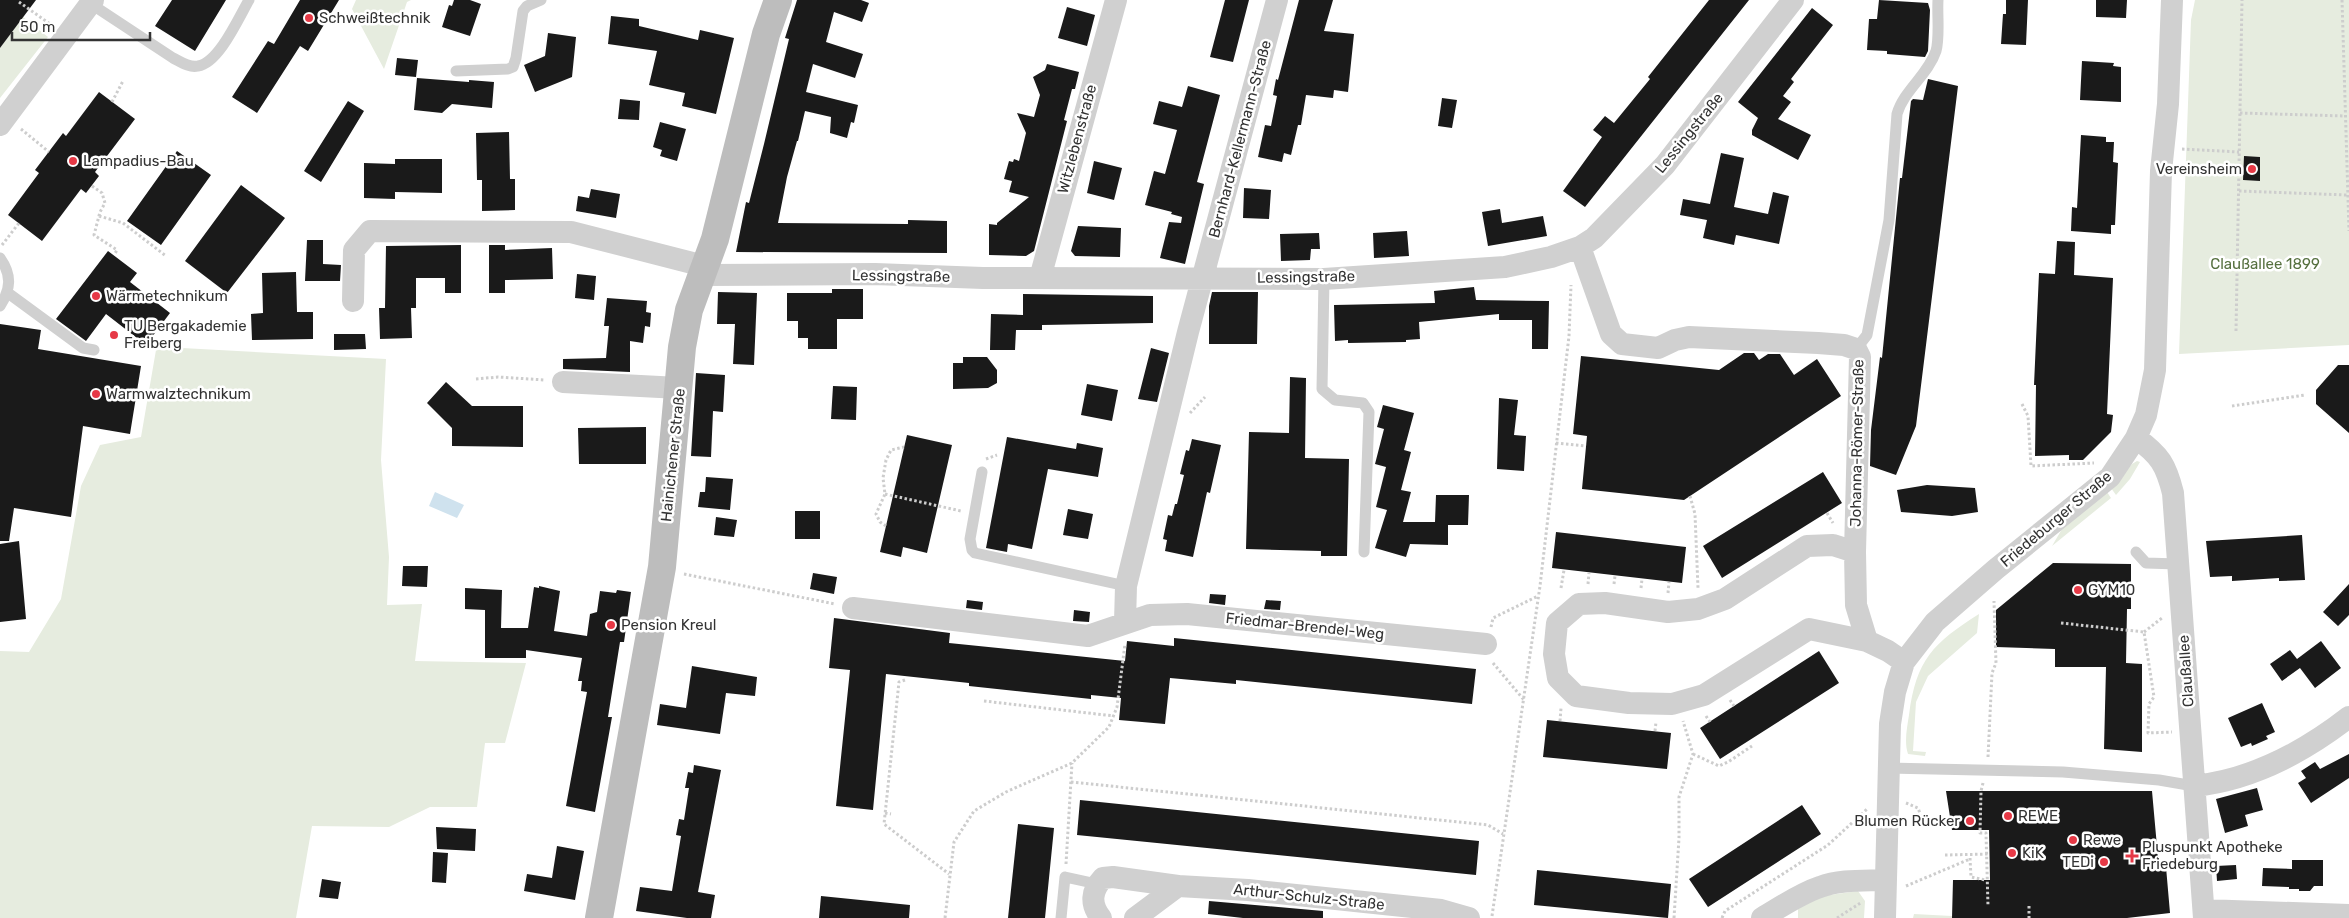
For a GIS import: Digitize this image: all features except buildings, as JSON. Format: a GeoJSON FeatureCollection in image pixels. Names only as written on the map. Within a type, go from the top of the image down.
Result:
{"type":"FeatureCollection","features":[{"type":"Feature","properties":{"kind":"main road","name":"Hainichener Straße"},"geometry":{"type":"LineString","coordinates":[[599,918],[661,569],[680,388],[682,347],[689,310],[715,240],[766,34],[778,0]]}},
{"type":"Feature","properties":{"kind":"street","name":"Witzlebenstraße"},"geometry":{"type":"LineString","coordinates":[[1040,278],[1116,0]]}},
{"type":"Feature","properties":{"kind":"street","name":"Bernhard-Kellermann-Straße"},"geometry":{"type":"LineString","coordinates":[[1202,278],[1277,0]]}},
{"type":"Feature","properties":{"kind":"street","name":"Lessingstraße"},"geometry":{"type":"LineString","coordinates":[[354,301],[354,250],[370,231],[571,232],[703,271],[1040,278],[1324,279],[1505,267],[1551,257],[1580,247],[1594,238],[1665,165],[1793,0]]}},
{"type":"Feature","properties":{"kind":"street","name":"Friedeburger Straße"},"geometry":{"type":"LineString","coordinates":[[1885,918],[1879,892],[1890,724],[1895,692],[1904,662],[1935,622],[1996,569],[2104,484],[2124,460],[2146,415],[2155,370],[2172,0]]}},
{"type":"Feature","properties":{"kind":"street"},"geometry":{"type":"LineString","coordinates":[[0,125],[92,2]]}},
{"type":"Feature","properties":{"kind":"street","name":"Johanna-Römer-Straße"},"geometry":{"type":"LineString","coordinates":[[1580,247],[1611,334],[1622,344],[1658,348],[1675,340],[1689,337],[1818,343],[1856,349],[1860,357],[1855,552],[1856,605],[1867,641]]}},
{"type":"Feature","properties":{"kind":"street"},"geometry":{"type":"LineString","coordinates":[[1125,622],[1126,586],[1202,278]]}},
{"type":"Feature","properties":{"kind":"street"},"geometry":{"type":"LineString","coordinates":[[563,382],[680,388]]}},
{"type":"Feature","properties":{"kind":"street","name":"Claußallee"},"geometry":{"type":"LineString","coordinates":[[2136,438],[2151,449],[2168,471],[2173,493],[2204,914]]}},
{"type":"Feature","properties":{"kind":"street","name":"Johanna-Römer-Straße"},"geometry":{"type":"LineString","coordinates":[[1855,552],[1833,545],[1807,546],[1725,599],[1698,609],[1668,612],[1605,602],[1579,604],[1557,622],[1554,654],[1558,678],[1576,696],[1628,703],[1672,704],[1704,695],[1809,629],[1867,641],[1888,651],[1904,662]]}},
{"type":"Feature","properties":{"kind":"street","name":"Friedmar-Brendel-Weg"},"geometry":{"type":"LineString","coordinates":[[853,608],[1088,636],[1150,615],[1187,614],[1486,644]]}},
{"type":"Feature","properties":{"kind":"street"},"geometry":{"type":"LineString","coordinates":[[2194,786],[2221,783],[2257,770],[2295,753],[2349,717]]}},
{"type":"Feature","properties":{"kind":"street","name":"Arthur-Schulz-Straße"},"geometry":{"type":"LineString","coordinates":[[1097,884],[1103,878],[1113,877],[1178,886],[1248,890],[1441,910],[1469,918]]}},
{"type":"Feature","properties":{"kind":"street"},"geometry":{"type":"LineString","coordinates":[[1762,918],[1802,894],[1822,886],[1849,882],[1879,892]]}},
{"type":"Feature","properties":{"kind":"street"},"geometry":{"type":"LineString","coordinates":[[1097,884],[1092,898],[1101,918]]}},
{"type":"Feature","properties":{"kind":"street"},"geometry":{"type":"LineString","coordinates":[[1135,918],[1178,886]]}},
{"type":"Feature","properties":{"kind":"street"},"geometry":{"type":"LineString","coordinates":[[2204,914],[2349,915]]}},
{"type":"Feature","properties":{"kind":"lane"},"geometry":{"type":"LineString","coordinates":[[92,2],[173,58],[187,65],[198,66],[208,63],[218,54],[249,0]]}},
{"type":"Feature","properties":{"kind":"lane"},"geometry":{"type":"LineString","coordinates":[[456,71],[508,69],[513,67],[523,10],[541,0]]}},
{"type":"Feature","properties":{"kind":"lane"},"geometry":{"type":"LineString","coordinates":[[1856,349],[1867,335],[1888,220],[1897,114],[1900,102],[1929,64],[1936,50],[1938,0]]}},
{"type":"Feature","properties":{"kind":"lane"},"geometry":{"type":"LineString","coordinates":[[0,258],[5,265],[9,280],[8,293],[0,306]]}},
{"type":"Feature","properties":{"kind":"lane"},"geometry":{"type":"LineString","coordinates":[[1324,279],[1322,388],[1335,400],[1363,403],[1369,412],[1364,552]]}},
{"type":"Feature","properties":{"kind":"lane"},"geometry":{"type":"LineString","coordinates":[[8,293],[82,348],[94,350]]}},
{"type":"Feature","properties":{"kind":"lane"},"geometry":{"type":"LineString","coordinates":[[982,472],[970,539],[972,550],[975,553],[1126,586]]}},
{"type":"Feature","properties":{"kind":"lane"},"geometry":{"type":"LineString","coordinates":[[2136,552],[2146,563],[2178,564]]}},
{"type":"Feature","properties":{"kind":"lane"},"geometry":{"type":"LineString","coordinates":[[1888,768],[1987,770],[2124,777],[2194,786]]}},
{"type":"Feature","properties":{"kind":"lane"},"geometry":{"type":"LineString","coordinates":[[1061,918],[1065,878],[1097,884]]}},
{"type":"Feature","properties":{"kind":"path"},"geometry":{"type":"LineString","coordinates":[[2236,331],[2242,0]]}},
{"type":"Feature","properties":{"kind":"path"},"geometry":{"type":"LineString","coordinates":[[2342,0],[2349,231]]}},
{"type":"Feature","properties":{"kind":"path"},"geometry":{"type":"LineString","coordinates":[[19,2],[67,36]]}},
{"type":"Feature","properties":{"kind":"path"},"geometry":{"type":"LineString","coordinates":[[112,102],[123,81]]}},
{"type":"Feature","properties":{"kind":"path"},"geometry":{"type":"LineString","coordinates":[[2240,113],[2345,116]]}},
{"type":"Feature","properties":{"kind":"path"},"geometry":{"type":"LineString","coordinates":[[25,132],[49,152]]}},
{"type":"Feature","properties":{"kind":"path"},"geometry":{"type":"LineString","coordinates":[[2164,148],[2239,152]]}},
{"type":"Feature","properties":{"kind":"path"},"geometry":{"type":"LineString","coordinates":[[92,186],[105,198],[94,235],[117,250],[114,255]]}},
{"type":"Feature","properties":{"kind":"path"},"geometry":{"type":"LineString","coordinates":[[2239,191],[2347,195]]}},
{"type":"Feature","properties":{"kind":"path"},"geometry":{"type":"LineString","coordinates":[[99,216],[123,223],[166,256]]}},
{"type":"Feature","properties":{"kind":"path"},"geometry":{"type":"LineString","coordinates":[[0,247],[19,223]]}},
{"type":"Feature","properties":{"kind":"path"},"geometry":{"type":"LineString","coordinates":[[1492,916],[1538,596],[1569,336],[1570,283]]}},
{"type":"Feature","properties":{"kind":"path"},"geometry":{"type":"LineString","coordinates":[[476,379],[498,377],[563,382]]}},
{"type":"Feature","properties":{"kind":"path"},"geometry":{"type":"LineString","coordinates":[[2232,406],[2305,395]]}},
{"type":"Feature","properties":{"kind":"path"},"geometry":{"type":"LineString","coordinates":[[2022,404],[2028,416],[2031,466],[2095,463]]}},
{"type":"Feature","properties":{"kind":"path"},"geometry":{"type":"LineString","coordinates":[[1556,443],[1586,446]]}},
{"type":"Feature","properties":{"kind":"path"},"geometry":{"type":"LineString","coordinates":[[886,526],[880,522],[876,514],[885,494],[883,478],[886,460],[891,450],[904,447]]}},
{"type":"Feature","properties":{"kind":"path"},"geometry":{"type":"LineString","coordinates":[[885,494],[974,514]]}},
{"type":"Feature","properties":{"kind":"path"},"geometry":{"type":"LineString","coordinates":[[1690,496],[1695,514],[1698,609]]}},
{"type":"Feature","properties":{"kind":"path"},"geometry":{"type":"LineString","coordinates":[[1827,512],[1833,523]]}},
{"type":"Feature","properties":{"kind":"path"},"geometry":{"type":"LineString","coordinates":[[661,569],[853,608]]}},
{"type":"Feature","properties":{"kind":"path"},"geometry":{"type":"LineString","coordinates":[[1561,588],[1564,570]]}},
{"type":"Feature","properties":{"kind":"path"},"geometry":{"type":"LineString","coordinates":[[1589,578],[1590,573]]}},
{"type":"Feature","properties":{"kind":"path"},"geometry":{"type":"LineString","coordinates":[[1642,579],[1642,584]]}},
{"type":"Feature","properties":{"kind":"path"},"geometry":{"type":"LineString","coordinates":[[1524,700],[1488,657],[1486,644],[1493,618],[1538,596]]}},
{"type":"Feature","properties":{"kind":"path"},"geometry":{"type":"LineString","coordinates":[[1988,906],[1986,833],[1980,833],[1980,830],[1981,791],[1987,770],[1992,673],[1996,663],[1994,601]]}},
{"type":"Feature","properties":{"kind":"path"},"geometry":{"type":"LineString","coordinates":[[2061,623],[2144,632],[2161,619]]}},
{"type":"Feature","properties":{"kind":"path"},"geometry":{"type":"LineString","coordinates":[[945,918],[954,842],[974,811],[1006,792],[1072,763],[1109,727],[1114,716],[1125,644],[1125,622]]}},
{"type":"Feature","properties":{"kind":"path"},"geometry":{"type":"LineString","coordinates":[[2144,632],[2154,697],[2149,704],[2148,733],[2190,732]]}},
{"type":"Feature","properties":{"kind":"path"},"geometry":{"type":"LineString","coordinates":[[905,680],[898,682],[884,824],[950,874]]}},
{"type":"Feature","properties":{"kind":"path"},"geometry":{"type":"LineString","coordinates":[[984,701],[1114,716]]}},
{"type":"Feature","properties":{"kind":"path"},"geometry":{"type":"LineString","coordinates":[[1560,721],[1561,711]]}},
{"type":"Feature","properties":{"kind":"path"},"geometry":{"type":"LineString","coordinates":[[1706,716],[1710,722]]}},
{"type":"Feature","properties":{"kind":"path"},"geometry":{"type":"LineString","coordinates":[[1674,918],[1679,838],[1679,797],[1693,754],[1683,718]]}},
{"type":"Feature","properties":{"kind":"path"},"geometry":{"type":"LineString","coordinates":[[1655,731],[1656,723]]}},
{"type":"Feature","properties":{"kind":"path"},"geometry":{"type":"LineString","coordinates":[[1693,754],[1719,766],[1752,746]]}},
{"type":"Feature","properties":{"kind":"path"},"geometry":{"type":"LineString","coordinates":[[1065,878],[1072,763]]}},
{"type":"Feature","properties":{"kind":"path"},"geometry":{"type":"LineString","coordinates":[[1071,782],[1480,824],[1488,825],[1503,834]]}},
{"type":"Feature","properties":{"kind":"path"},"geometry":{"type":"LineString","coordinates":[[1722,918],[1725,911],[1828,845],[1866,809]]}},
{"type":"Feature","properties":{"kind":"path"},"geometry":{"type":"LineString","coordinates":[[885,813],[891,814]]}},
{"type":"Feature","properties":{"kind":"path"},"geometry":{"type":"LineString","coordinates":[[1970,854],[1970,877],[1985,880]]}},
{"type":"Feature","properties":{"kind":"path"},"geometry":{"type":"LineString","coordinates":[[1945,855],[1988,854]]}},
{"type":"Feature","properties":{"kind":"path"},"geometry":{"type":"LineString","coordinates":[[1837,918],[1879,892],[1970,859]]}},
{"type":"Feature","properties":{"kind":"path"},"geometry":{"type":"LineString","coordinates":[[2028,906],[2029,918]]}},
{"type":"Feature","properties":{"kind":"green space"},"geometry":{"type":"Polygon","coordinates":[[[356,0],[411,0],[407,2],[384,69],[352,9],[356,0]]]}},
{"type":"Feature","properties":{"kind":"green space","name":"Claußallee 1899"},"geometry":{"type":"Polygon","coordinates":[[[2195,0],[2349,0],[2349,345],[2179,354],[2191,20],[2195,0]]]}},
{"type":"Feature","properties":{"kind":"green space"},"geometry":{"type":"Polygon","coordinates":[[[23,17],[48,37],[0,98],[0,48],[23,17]]]}},
{"type":"Feature","properties":{"kind":"green space"},"geometry":{"type":"Polygon","coordinates":[[[182,348],[386,359],[381,460],[389,557],[387,605],[422,604],[415,661],[526,663],[505,743],[485,743],[477,807],[430,807],[389,827],[312,826],[296,918],[0,918],[0,651],[29,652],[61,599],[81,486],[100,445],[141,437],[156,350],[182,348]]]}},
{"type":"Feature","properties":{"kind":"green space"},"geometry":{"type":"Polygon","coordinates":[[[2137,461],[2140,462],[2130,479],[2116,495],[2111,488],[2132,464],[2137,461]]]}},
{"type":"Feature","properties":{"kind":"green space"},"geometry":{"type":"Polygon","coordinates":[[[2107,492],[2111,498],[2052,546],[2062,529],[2107,492]]]}},
{"type":"Feature","properties":{"kind":"green space"},"geometry":{"type":"Polygon","coordinates":[[[1979,614],[1977,633],[1928,676],[1916,702],[1913,751],[1926,752],[1925,756],[1908,754],[1906,740],[1912,696],[1922,667],[1938,644],[1979,614]]]}},
{"type":"Feature","properties":{"kind":"green space"},"geometry":{"type":"Polygon","coordinates":[[[1858,891],[1865,901],[1864,918],[1798,918],[1798,905],[1815,897],[1858,891]]]}},
{"type":"Feature","properties":{"kind":"green space"},"geometry":{"type":"Polygon","coordinates":[[[1914,914],[1952,916],[1952,918],[1913,918],[1914,914]]]}},
{"type":"Feature","properties":{"kind":"water"},"geometry":{"type":"Polygon","coordinates":[[[435,492],[464,505],[457,518],[429,506],[435,492]]]}},
{"type":"Feature","properties":{"kind":"place","name":"Schweißtechnik"},"geometry":{"type":"Point","coordinates":[309,18]}},
{"type":"Feature","properties":{"kind":"place","name":"Lampadius-Bau"},"geometry":{"type":"Point","coordinates":[73,161]}},
{"type":"Feature","properties":{"kind":"place","name":"Vereinsheim"},"geometry":{"type":"Point","coordinates":[2252,169]}},
{"type":"Feature","properties":{"kind":"place","name":"Wärmetechnikum"},"geometry":{"type":"Point","coordinates":[96,296]}},
{"type":"Feature","properties":{"kind":"place","name":"TU Bergakademie Freiberg"},"geometry":{"type":"Point","coordinates":[114,335]}},
{"type":"Feature","properties":{"kind":"place","name":"Warmwalztechnikum"},"geometry":{"type":"Point","coordinates":[96,394]}},
{"type":"Feature","properties":{"kind":"place","name":"GYM10"},"geometry":{"type":"Point","coordinates":[2078,590]}},
{"type":"Feature","properties":{"kind":"place","name":"Pension Kreul"},"geometry":{"type":"Point","coordinates":[611,625]}},
{"type":"Feature","properties":{"kind":"place","name":"REWE"},"geometry":{"type":"Point","coordinates":[2008,816]}},
{"type":"Feature","properties":{"kind":"place","name":"Blumen Rücker"},"geometry":{"type":"Point","coordinates":[1970,821]}},
{"type":"Feature","properties":{"kind":"place","name":"Rewe"},"geometry":{"type":"Point","coordinates":[2073,840]}},
{"type":"Feature","properties":{"kind":"place","name":"KiK"},"geometry":{"type":"Point","coordinates":[2012,853]}},
{"type":"Feature","properties":{"kind":"place","name":"Pluspunkt Apotheke Friedeburg"},"geometry":{"type":"Point","coordinates":[2132,856]}},
{"type":"Feature","properties":{"kind":"place","name":"TEDi"},"geometry":{"type":"Point","coordinates":[2104,862]}}]}
